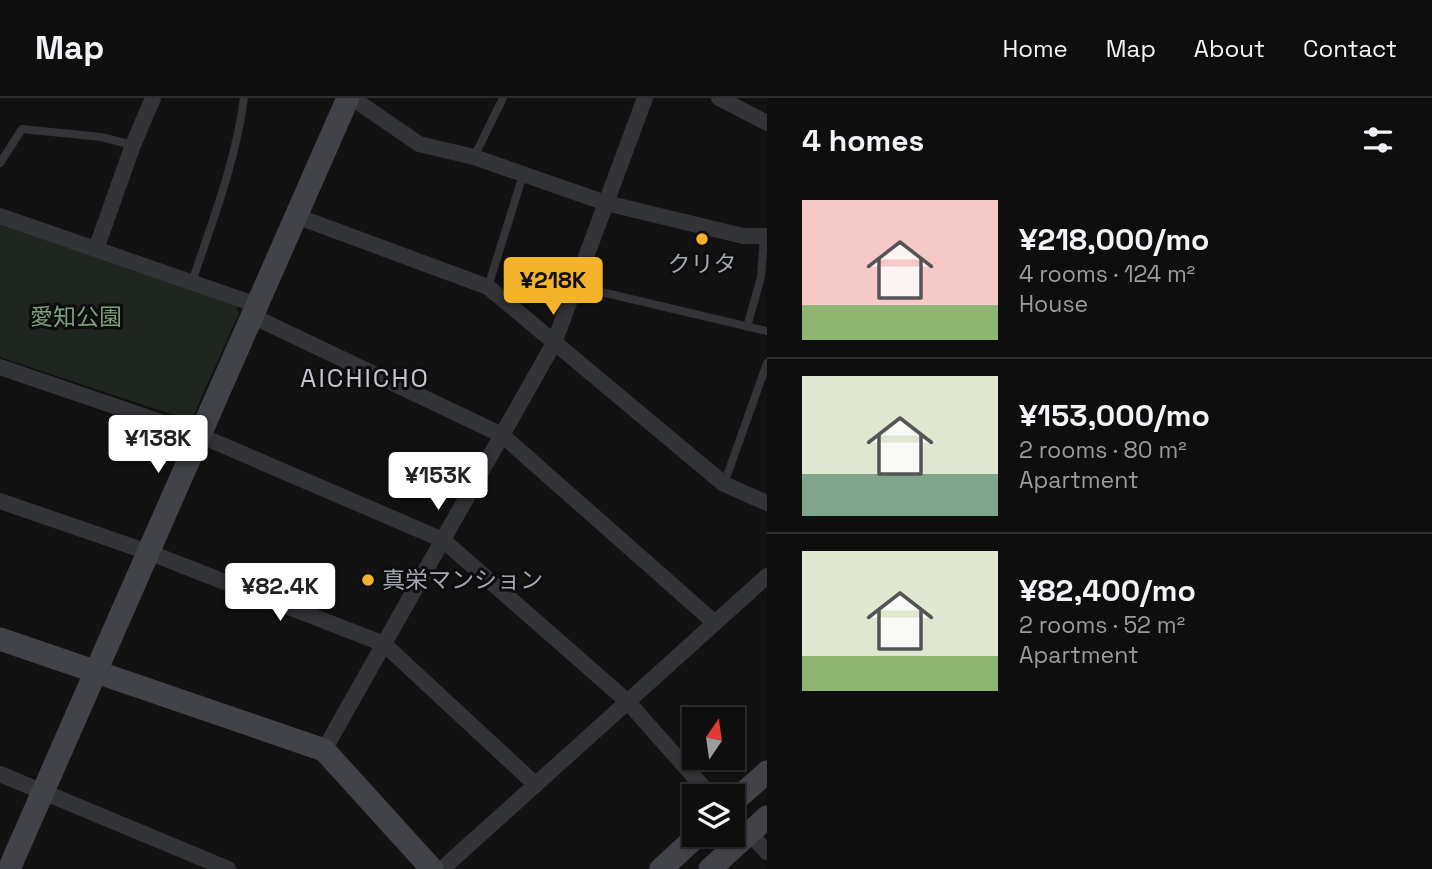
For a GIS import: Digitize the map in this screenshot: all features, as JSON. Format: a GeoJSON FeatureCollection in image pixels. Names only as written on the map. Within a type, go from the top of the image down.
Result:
{"type":"FeatureCollection","features":[{"type":"Feature","properties":{"kind":"street"},"geometry":{"type":"LineString","coordinates":[[96,249],[133,145],[153,98]]}},
{"type":"Feature","properties":{"kind":"street"},"geometry":{"type":"LineString","coordinates":[[9,869],[350,98],[419,144],[474,157],[606,204],[743,236],[765,236]]}},
{"type":"Feature","properties":{"kind":"street"},"geometry":{"type":"LineString","coordinates":[[324,750],[554,342],[645,98]]}},
{"type":"Feature","properties":{"kind":"street"},"geometry":{"type":"LineString","coordinates":[[719,98],[767,123]]}},
{"type":"Feature","properties":{"kind":"street"},"geometry":{"type":"LineString","coordinates":[[0,216],[192,282],[502,435],[715,623]]}},
{"type":"Feature","properties":{"kind":"street"},"geometry":{"type":"LineString","coordinates":[[296,216],[488,287],[724,484],[767,503]]}},
{"type":"Feature","properties":{"kind":"street"},"geometry":{"type":"LineString","coordinates":[[0,367],[200,435],[443,540],[628,702],[700,784]]}},
{"type":"Feature","properties":{"kind":"street"},"geometry":{"type":"LineString","coordinates":[[0,501],[148,552],[384,644],[536,785]]}},
{"type":"Feature","properties":{"kind":"street"},"geometry":{"type":"LineString","coordinates":[[442,869],[767,576]]}},
{"type":"Feature","properties":{"kind":"street"},"geometry":{"type":"LineString","coordinates":[[0,639],[324,750],[432,869]]}},
{"type":"Feature","properties":{"kind":"street"},"geometry":{"type":"LineString","coordinates":[[745,791],[767,772]]}},
{"type":"Feature","properties":{"kind":"street"},"geometry":{"type":"LineString","coordinates":[[0,774],[228,869]]}},
{"type":"Feature","properties":{"kind":"street"},"geometry":{"type":"LineString","coordinates":[[710,869],[767,817]]}},
{"type":"Feature","properties":{"kind":"street"},"geometry":{"type":"LineString","coordinates":[[749,833],[767,852]]}},
{"type":"Feature","properties":{"kind":"street"},"geometry":{"type":"LineString","coordinates":[[660,869],[685,847]]}},
{"type":"Feature","properties":{"kind":"lane"},"geometry":{"type":"LineString","coordinates":[[192,282],[226,180],[241,122],[244,98]]}},
{"type":"Feature","properties":{"kind":"lane"},"geometry":{"type":"LineString","coordinates":[[474,157],[503,98]]}},
{"type":"Feature","properties":{"kind":"lane"},"geometry":{"type":"LineString","coordinates":[[0,163],[22,130],[102,137],[133,145]]}},
{"type":"Feature","properties":{"kind":"lane"},"geometry":{"type":"LineString","coordinates":[[488,287],[523,175]]}},
{"type":"Feature","properties":{"kind":"lane"},"geometry":{"type":"LineString","coordinates":[[747,327],[761,277],[765,236]]}},
{"type":"Feature","properties":{"kind":"lane"},"geometry":{"type":"LineString","coordinates":[[576,286],[767,331]]}},
{"type":"Feature","properties":{"kind":"lane"},"geometry":{"type":"LineString","coordinates":[[724,484],[767,363]]}},
{"type":"Feature","properties":{"kind":"green space","name":"愛知公園"},"geometry":{"type":"Polygon","coordinates":[[[0,223],[236,306],[239,313],[191,421],[0,357],[0,223]]]}},
{"type":"Feature","properties":{"kind":"place","name":"クリタ"},"geometry":{"type":"Point","coordinates":[702,239]}},
{"type":"Feature","properties":{"kind":"place","name":"真栄マンション"},"geometry":{"type":"Point","coordinates":[368,580]}},
{"type":"Feature","properties":{"kind":"district","name":"AICHICHO"},"geometry":{"type":"Point","coordinates":[365,378]}}]}
